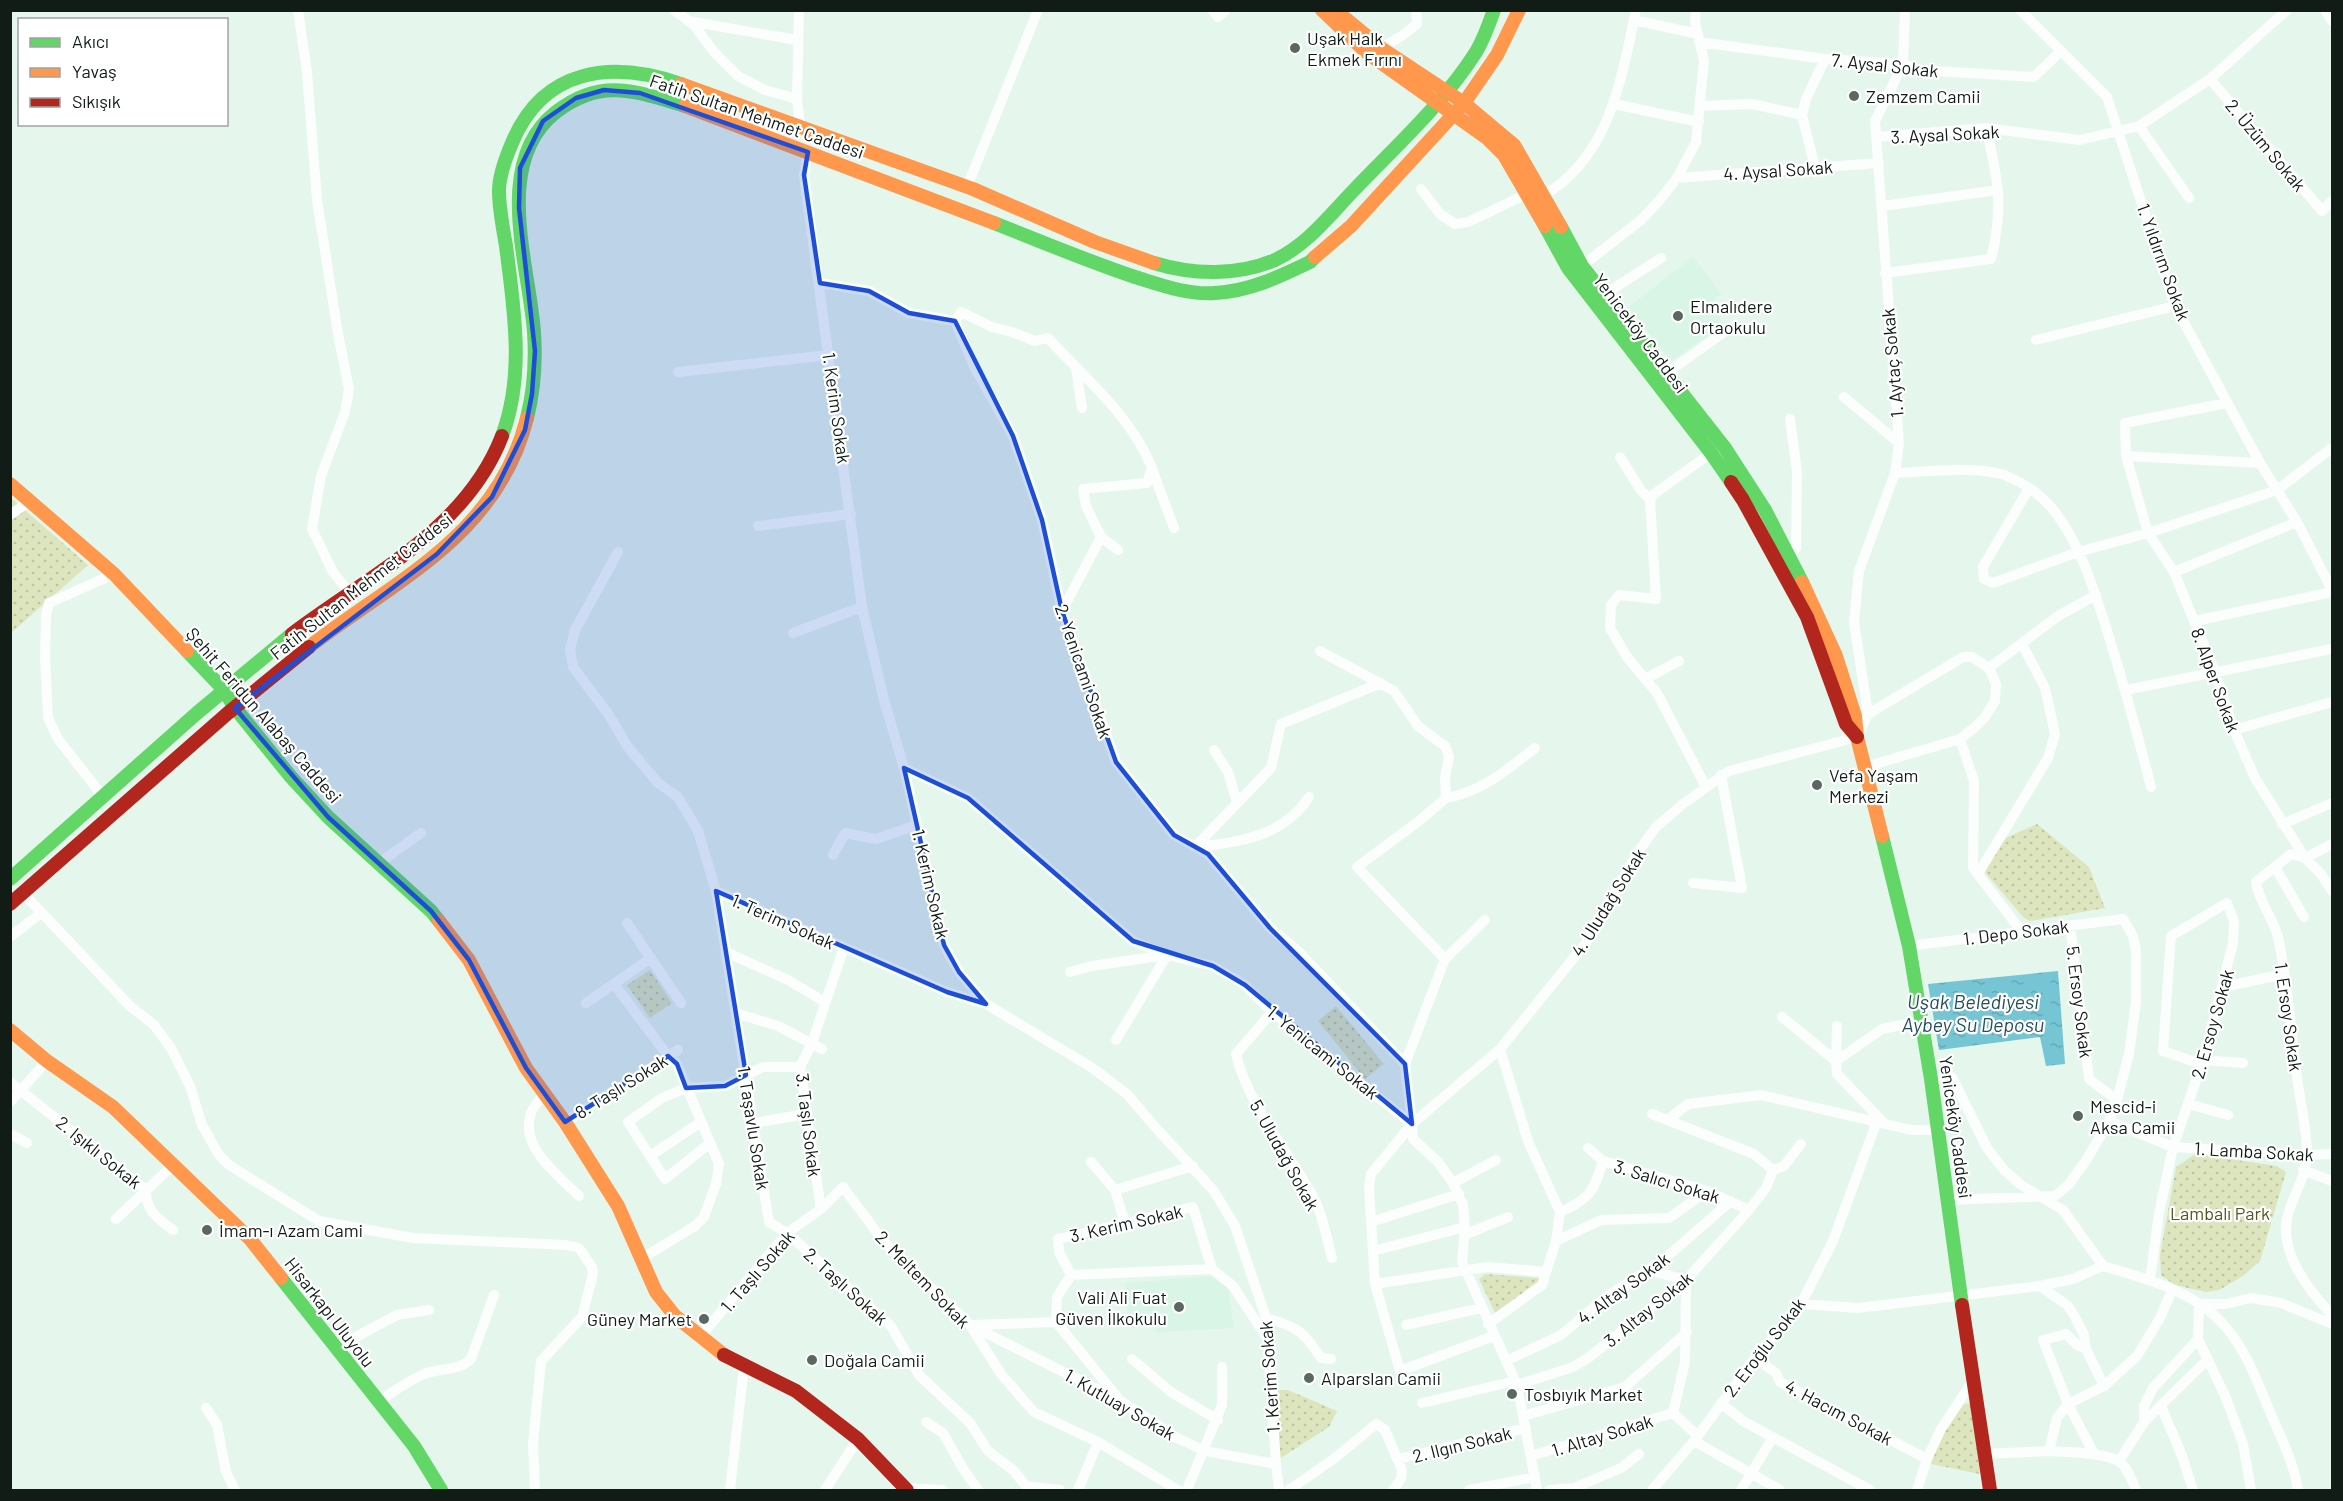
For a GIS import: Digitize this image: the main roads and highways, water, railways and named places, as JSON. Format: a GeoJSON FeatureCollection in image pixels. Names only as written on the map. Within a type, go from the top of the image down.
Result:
{"type":"FeatureCollection","features":[{"type":"Feature","properties":{"kind":"water","name":"Uşak Belediyesi Aybey Su Deposu"},"geometry":{"type":"Polygon","coordinates":[[[2058,971],[2065,1064],[2046,1066],[2040,1037],[1939,1050],[1928,984],[2058,971]]]}},
{"type":"Feature","properties":{"kind":"place","name":"Uşak Halk Ekmek Fırını"},"geometry":{"type":"Point","coordinates":[1295,48]}},
{"type":"Feature","properties":{"kind":"place","name":"Zemzem Camii"},"geometry":{"type":"Point","coordinates":[1854,96]}},
{"type":"Feature","properties":{"kind":"place","name":"Elmalıdere Ortaokulu"},"geometry":{"type":"Point","coordinates":[1678,316]}},
{"type":"Feature","properties":{"kind":"place","name":"Vefa Yaşam Merkezi"},"geometry":{"type":"Point","coordinates":[1817,785]}},
{"type":"Feature","properties":{"kind":"place","name":"Mescid-i Aksa Camii"},"geometry":{"type":"Point","coordinates":[2078,1116]}},
{"type":"Feature","properties":{"kind":"place","name":"İmam-ı Azam Cami"},"geometry":{"type":"Point","coordinates":[207,1230]}},
{"type":"Feature","properties":{"kind":"place","name":"Vali Ali Fuat Güven İlkokulu"},"geometry":{"type":"Point","coordinates":[1179,1307]}},
{"type":"Feature","properties":{"kind":"place","name":"Güney Market"},"geometry":{"type":"Point","coordinates":[704,1319]}},
{"type":"Feature","properties":{"kind":"place","name":"Doğala Camii"},"geometry":{"type":"Point","coordinates":[812,1360]}},
{"type":"Feature","properties":{"kind":"place","name":"Alparslan Camii"},"geometry":{"type":"Point","coordinates":[1309,1378]}},
{"type":"Feature","properties":{"kind":"place","name":"Tosbıyık Market"},"geometry":{"type":"Point","coordinates":[1512,1394]}},
{"type":"Feature","properties":{"kind":"park label","name":"Lambalı Park"},"geometry":{"type":"Point","coordinates":[2220,1213]}}]}
